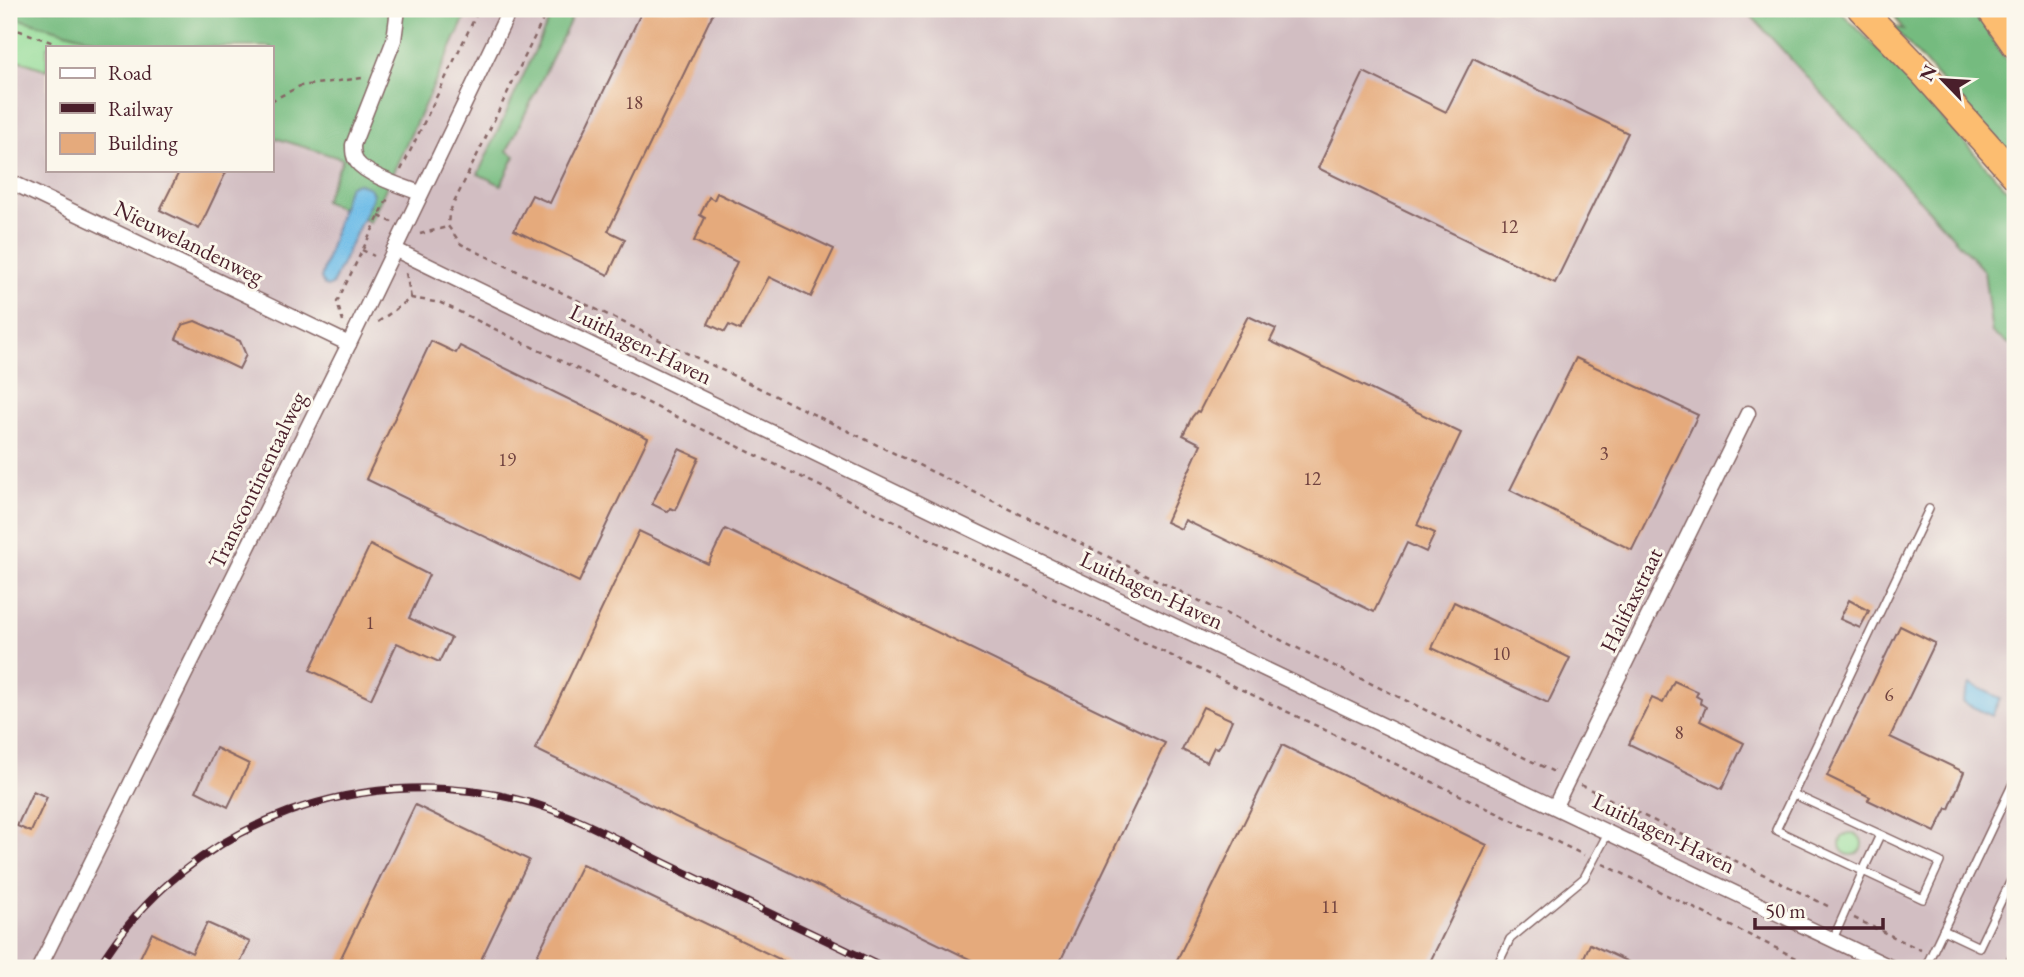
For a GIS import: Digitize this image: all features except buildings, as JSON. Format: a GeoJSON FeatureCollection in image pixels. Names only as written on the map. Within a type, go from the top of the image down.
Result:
{"type":"FeatureCollection","features":[{"type":"Feature","properties":{"kind":"highway"},"geometry":{"type":"LineString","coordinates":[[1861,9],[1925,75],[2015,176]]}},
{"type":"Feature","properties":{"kind":"highway"},"geometry":{"type":"LineString","coordinates":[[1990,9],[2015,46]]}},
{"type":"Feature","properties":{"kind":"street"},"geometry":{"type":"LineString","coordinates":[[398,9],[394,40],[353,145],[353,153],[357,162],[365,169],[420,194]]}},
{"type":"Feature","properties":{"kind":"street","name":"Transcontinentaalweg"},"geometry":{"type":"LineString","coordinates":[[39,968],[349,344],[510,9]]}},
{"type":"Feature","properties":{"kind":"street","name":"Nieuwelandenweg"},"geometry":{"type":"LineString","coordinates":[[9,181],[349,344]]}},
{"type":"Feature","properties":{"kind":"street","name":"Luithagen-Haven"},"geometry":{"type":"LineString","coordinates":[[394,249],[962,525],[1892,968]]}},
{"type":"Feature","properties":{"kind":"street","name":"Halifaxstraat"},"geometry":{"type":"LineString","coordinates":[[1555,806],[1748,413]]}},
{"type":"Feature","properties":{"kind":"lane"},"geometry":{"type":"LineString","coordinates":[[1793,794],[1940,862],[1923,899],[1776,830],[1793,794],[1929,509]]}},
{"type":"Feature","properties":{"kind":"lane"},"geometry":{"type":"LineString","coordinates":[[1925,968],[2015,779]]}},
{"type":"Feature","properties":{"kind":"lane"},"geometry":{"type":"LineString","coordinates":[[1496,968],[1510,939],[1584,878],[1608,832]]}},
{"type":"Feature","properties":{"kind":"lane"},"geometry":{"type":"LineString","coordinates":[[1833,939],[1880,835]]}},
{"type":"Feature","properties":{"kind":"lane"},"geometry":{"type":"LineString","coordinates":[[1943,930],[1979,947],[2015,872]]}},
{"type":"Feature","properties":{"kind":"lane"},"geometry":{"type":"LineString","coordinates":[[2007,968],[2015,951]]}},
{"type":"Feature","properties":{"kind":"path"},"geometry":{"type":"LineString","coordinates":[[479,9],[337,302],[349,344],[411,298],[441,303],[1817,968]]}},
{"type":"Feature","properties":{"kind":"path"},"geometry":{"type":"LineString","coordinates":[[548,9],[449,213],[448,226],[461,244],[1959,968]]}},
{"type":"Feature","properties":{"kind":"path"},"geometry":{"type":"LineString","coordinates":[[9,27],[62,46]]}},
{"type":"Feature","properties":{"kind":"path"},"geometry":{"type":"LineString","coordinates":[[273,100],[300,86],[380,77]]}},
{"type":"Feature","properties":{"kind":"path"},"geometry":{"type":"LineString","coordinates":[[422,235],[448,226]]}},
{"type":"Feature","properties":{"kind":"path"},"geometry":{"type":"LineString","coordinates":[[406,271],[411,298]]}},
{"type":"Feature","properties":{"kind":"shaded area"},"geometry":{"type":"Polygon","coordinates":[[[469,9],[1745,9],[1984,271],[1992,334],[2015,347],[2015,968],[9,968],[9,57],[46,70],[46,172],[273,172],[273,138],[344,159],[391,177],[469,9]]]}},
{"type":"Feature","properties":{"kind":"green space"},"geometry":{"type":"Polygon","coordinates":[[[9,9],[469,9],[370,222],[324,201],[343,159],[273,137],[273,46],[116,46],[9,16],[9,9]]]}},
{"type":"Feature","properties":{"kind":"green space"},"geometry":{"type":"Polygon","coordinates":[[[554,9],[576,9],[507,151],[515,156],[501,185],[478,174],[554,9]]]}},
{"type":"Feature","properties":{"kind":"green space"},"geometry":{"type":"Polygon","coordinates":[[[1745,9],[1838,9],[1898,69],[2015,198],[2015,347],[1992,334],[1984,271],[1745,9]]]}},
{"type":"Feature","properties":{"kind":"green space"},"geometry":{"type":"Polygon","coordinates":[[[1890,9],[1976,9],[2015,73],[2015,164],[1892,26],[1903,29],[1890,9]]]}},
{"type":"Feature","properties":{"kind":"green space"},"geometry":{"type":"Polygon","coordinates":[[[9,16],[116,46],[46,46],[46,70],[9,57],[9,16]]]}},
{"type":"Feature","properties":{"kind":"green space"},"geometry":{"type":"Polygon","coordinates":[[[1851,833],[1859,836],[1862,844],[1859,852],[1851,855],[1843,852],[1840,844],[1843,836],[1851,833]]]}},
{"type":"Feature","properties":{"kind":"water"},"geometry":{"type":"Polygon","coordinates":[[[357,183],[370,188],[372,199],[332,285],[327,287],[321,278],[347,191],[357,183]]]}},
{"type":"Feature","properties":{"kind":"water"},"geometry":{"type":"Polygon","coordinates":[[[1970,684],[2000,698],[1992,716],[1962,702],[1970,684]]]}},
{"type":"Feature","properties":{"kind":"railway"},"geometry":{"type":"LineString","coordinates":[[98,968],[136,916],[181,873],[232,838],[288,812],[348,796],[409,788],[472,791],[535,804],[568,816],[884,968]]}}]}
